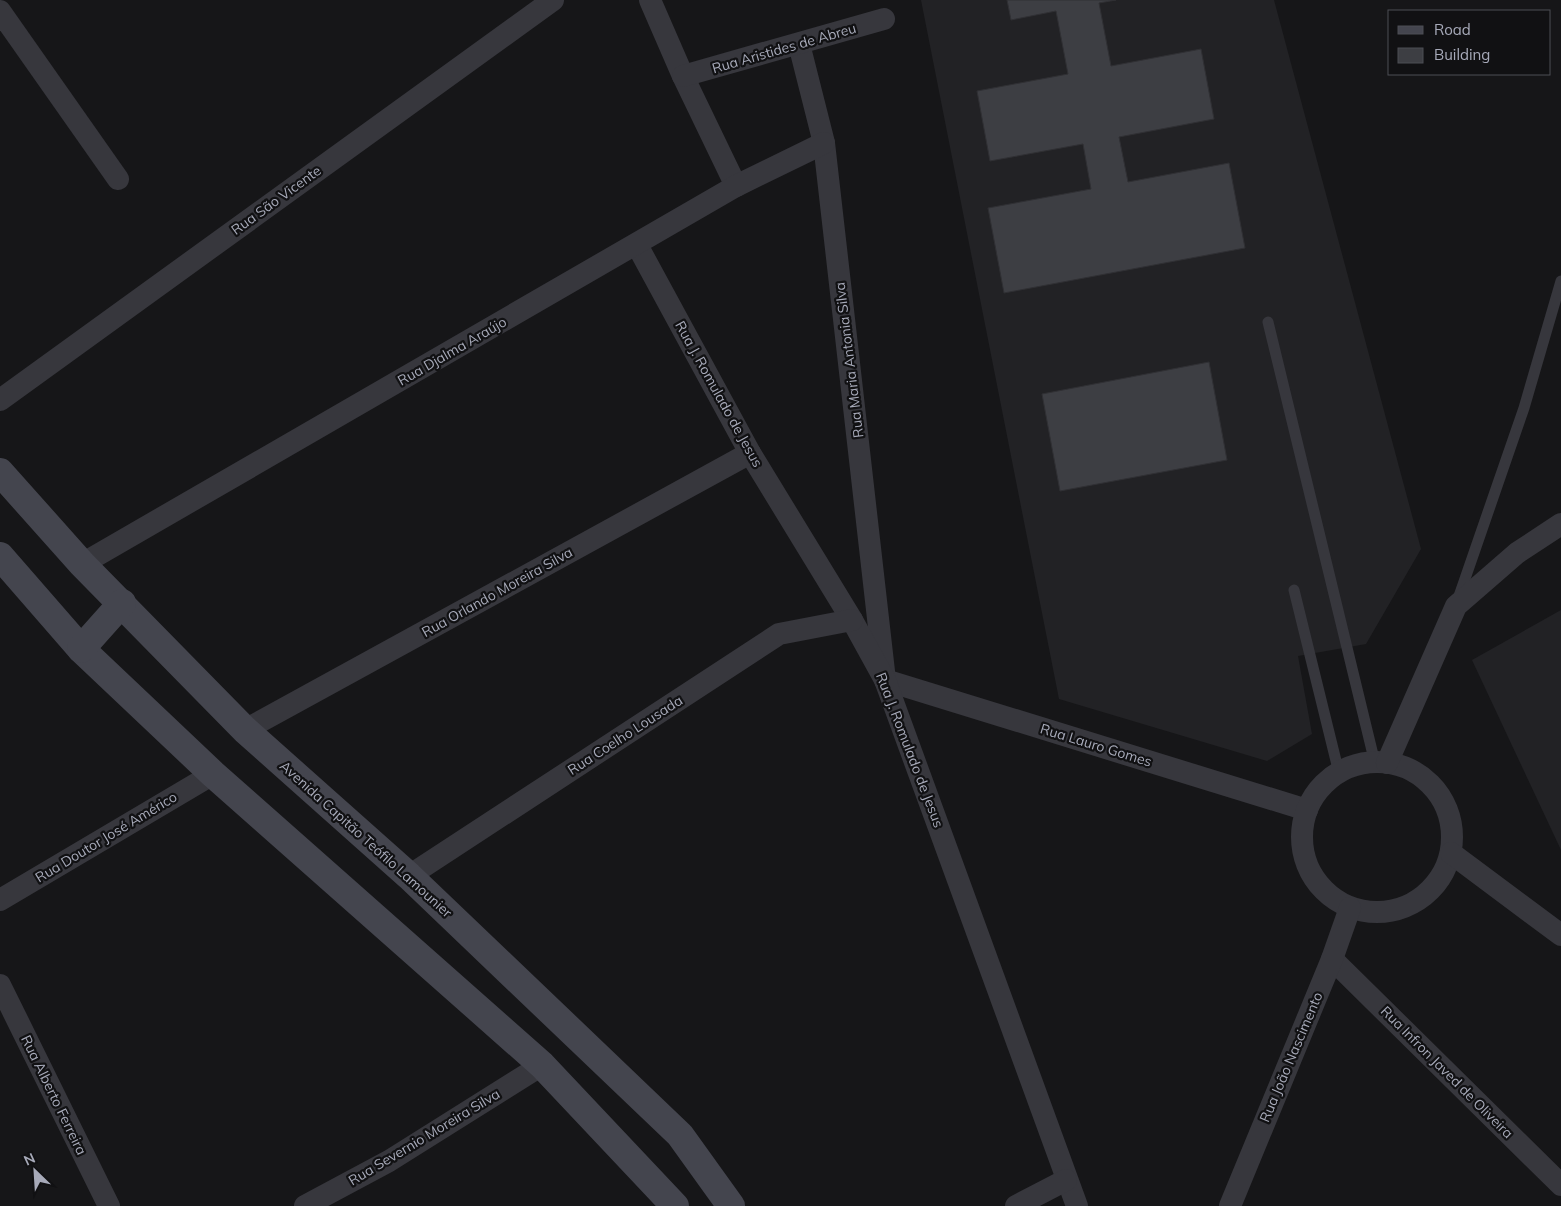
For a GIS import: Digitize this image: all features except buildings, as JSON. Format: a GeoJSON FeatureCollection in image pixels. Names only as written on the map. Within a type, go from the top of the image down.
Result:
{"type":"FeatureCollection","features":[{"type":"Feature","properties":{"kind":"main road","name":"Avenida Capitão Teófilo Lamounier"},"geometry":{"type":"LineString","coordinates":[[0,472],[82,564],[245,730],[409,876],[680,1135],[731,1206]]}},
{"type":"Feature","properties":{"kind":"main road"},"geometry":{"type":"LineString","coordinates":[[0,556],[80,649],[213,774],[542,1065],[675,1206]]}},
{"type":"Feature","properties":{"kind":"main road"},"geometry":{"type":"LineString","coordinates":[[80,649],[122,603]]}},
{"type":"Feature","properties":{"kind":"street","name":"Rua São Vicente"},"geometry":{"type":"LineString","coordinates":[[0,400],[553,0]]}},
{"type":"Feature","properties":{"kind":"street"},"geometry":{"type":"LineString","coordinates":[[650,0],[683,76],[736,186]]}},
{"type":"Feature","properties":{"kind":"street"},"geometry":{"type":"LineString","coordinates":[[0,11],[118,179]]}},
{"type":"Feature","properties":{"kind":"street","name":"Rua Aristides de Abreu"},"geometry":{"type":"LineString","coordinates":[[683,76],[884,19]]}},
{"type":"Feature","properties":{"kind":"street","name":"Rua Maria Antonia Silva"},"geometry":{"type":"LineString","coordinates":[[799,44],[824,143],[885,680]]}},
{"type":"Feature","properties":{"kind":"street","name":"Rua Djalma Araújo"},"geometry":{"type":"LineString","coordinates":[[82,564],[637,245],[736,186],[824,143]]}},
{"type":"Feature","properties":{"kind":"street","name":"Rua J. Romulado de Jesus"},"geometry":{"type":"LineString","coordinates":[[637,245],[750,453],[852,620],[885,680],[1076,1206]]}},
{"type":"Feature","properties":{"kind":"street","name":"Rua Orlando Moreira Silva"},"geometry":{"type":"LineString","coordinates":[[245,730],[750,453]]}},
{"type":"Feature","properties":{"kind":"street"},"geometry":{"type":"LineString","coordinates":[[1381,763],[1456,606],[1517,552],[1561,524]]}},
{"type":"Feature","properties":{"kind":"street","name":"Rua Coelho Lousada"},"geometry":{"type":"LineString","coordinates":[[409,876],[778,634],[852,620]]}},
{"type":"Feature","properties":{"kind":"street","name":"Rua Lauro Gomes"},"geometry":{"type":"LineString","coordinates":[[885,680],[1307,810]]}},
{"type":"Feature","properties":{"kind":"street"},"geometry":{"type":"LineString","coordinates":[[1381,763],[1411,770],[1431,784],[1446,804],[1453,828],[1451,853],[1442,877],[1424,896],[1401,909],[1375,913],[1350,908],[1329,896],[1314,878],[1304,857],[1302,833],[1307,810],[1320,789],[1339,773],[1362,764],[1381,763]]}},
{"type":"Feature","properties":{"kind":"street","name":"Rua Doutor José Américo"},"geometry":{"type":"LineString","coordinates":[[0,900],[213,774]]}},
{"type":"Feature","properties":{"kind":"street"},"geometry":{"type":"LineString","coordinates":[[1451,853],[1561,935]]}},
{"type":"Feature","properties":{"kind":"street","name":"Rua João Nascimento"},"geometry":{"type":"LineString","coordinates":[[1230,1206],[1332,959],[1350,908]]}},
{"type":"Feature","properties":{"kind":"street","name":"Rua Infron Javed de Oliveira"},"geometry":{"type":"LineString","coordinates":[[1332,959],[1561,1185]]}},
{"type":"Feature","properties":{"kind":"street","name":"Rua Alberto Ferreira"},"geometry":{"type":"LineString","coordinates":[[0,985],[109,1206]]}},
{"type":"Feature","properties":{"kind":"street","name":"Rua Severnio Moreira Silva"},"geometry":{"type":"LineString","coordinates":[[305,1206],[389,1161],[542,1065]]}},
{"type":"Feature","properties":{"kind":"street"},"geometry":{"type":"LineString","coordinates":[[1016,1206],[1066,1180]]}},
{"type":"Feature","properties":{"kind":"lane"},"geometry":{"type":"LineString","coordinates":[[1456,606],[1524,408],[1561,281]]}},
{"type":"Feature","properties":{"kind":"lane"},"geometry":{"type":"LineString","coordinates":[[1268,322],[1381,763]]}},
{"type":"Feature","properties":{"kind":"lane"},"geometry":{"type":"LineString","coordinates":[[1294,590],[1339,773]]}},
{"type":"Feature","properties":{"kind":"shaded area"},"geometry":{"type":"Polygon","coordinates":[[[921,0],[1274,0],[1421,549],[1366,644],[1298,656],[1312,734],[1267,761],[1059,699],[921,0]]]}},
{"type":"Feature","properties":{"kind":"shaded area"},"geometry":{"type":"Polygon","coordinates":[[[1561,610],[1561,850],[1472,660],[1561,610]]]}}]}
